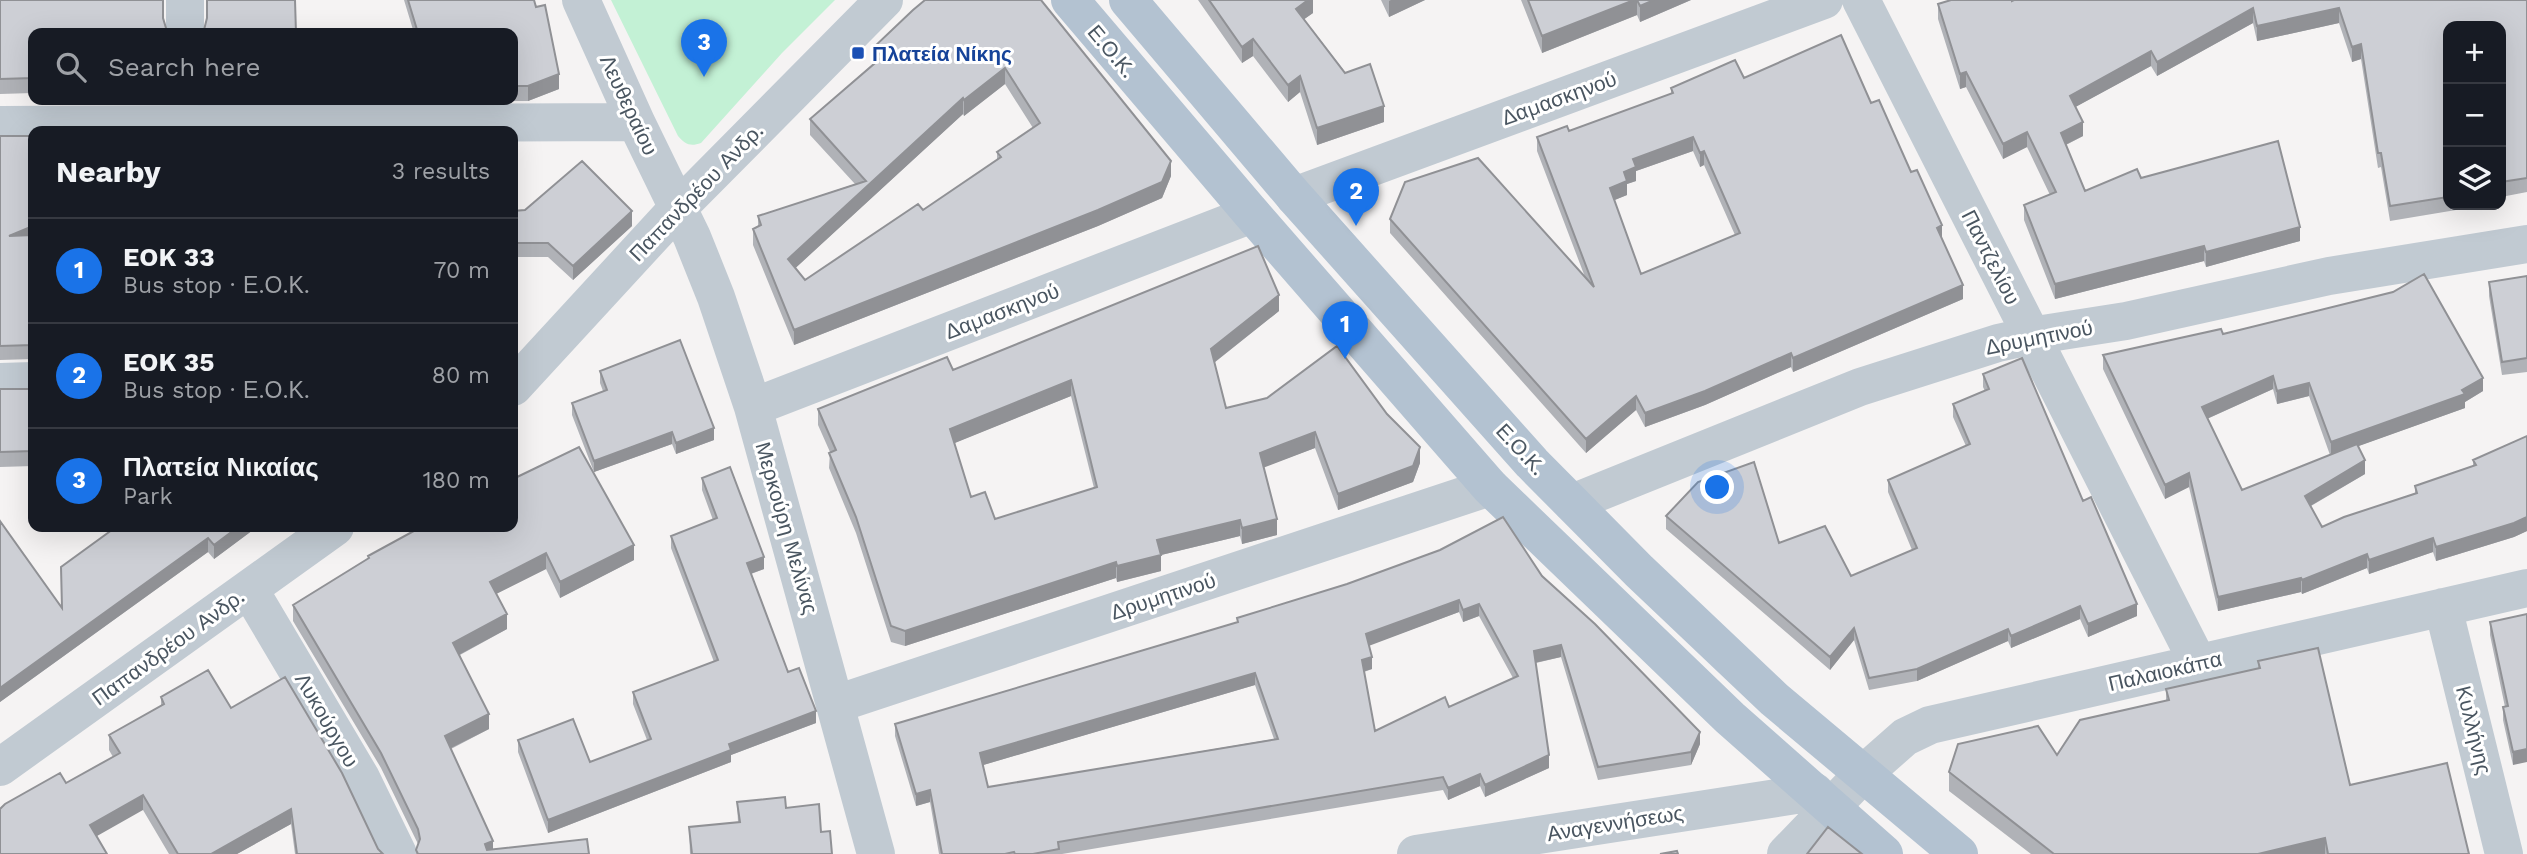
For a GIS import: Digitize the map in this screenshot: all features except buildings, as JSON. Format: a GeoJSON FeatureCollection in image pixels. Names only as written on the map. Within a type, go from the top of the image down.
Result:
{"type":"FeatureCollection","features":[{"type":"Feature","properties":{"kind":"main road","name":"Ε.Ο.Κ."},"geometry":{"type":"LineString","coordinates":[[1070,0],[1490,487],[1730,718],[1884,854]]}},
{"type":"Feature","properties":{"kind":"main road","name":"Ε.Ο.Κ."},"geometry":{"type":"LineString","coordinates":[[1128,0],[1294,196],[1516,445],[1572,503],[1746,674],[1959,854]]}},
{"type":"Feature","properties":{"kind":"street"},"geometry":{"type":"LineString","coordinates":[[185,0],[185,28]]}},
{"type":"Feature","properties":{"kind":"street","name":"Λευθεραίου"},"geometry":{"type":"LineString","coordinates":[[581,0],[678,208]]}},
{"type":"Feature","properties":{"kind":"street","name":"Παπανδρέου Ανδρ."},"geometry":{"type":"LineString","coordinates":[[521,371],[884,0]]}},
{"type":"Feature","properties":{"kind":"street","name":"Δαμασκηνού"},"geometry":{"type":"LineString","coordinates":[[1294,196],[1824,0]]}},
{"type":"Feature","properties":{"kind":"street","name":"Παντζελίου"},"geometry":{"type":"LineString","coordinates":[[1861,0],[2198,663]]}},
{"type":"Feature","properties":{"kind":"street"},"geometry":{"type":"LineString","coordinates":[[0,125],[186,118],[636,122]]}},
{"type":"Feature","properties":{"kind":"street","name":"Μερκούρη Μελίνας"},"geometry":{"type":"LineString","coordinates":[[678,208],[704,267],[753,407],[876,854]]}},
{"type":"Feature","properties":{"kind":"street","name":"Δαμασκηνού"},"geometry":{"type":"LineString","coordinates":[[753,407],[1252,214]]}},
{"type":"Feature","properties":{"kind":"street","name":"Δρυμητινού"},"geometry":{"type":"LineString","coordinates":[[1572,503],[1860,387],[1968,352],[2030,336],[2126,321],[2341,274],[2527,244]]}},
{"type":"Feature","properties":{"kind":"street"},"geometry":{"type":"LineString","coordinates":[[0,382],[28,380]]}},
{"type":"Feature","properties":{"kind":"street","name":"Δρυμητινού"},"geometry":{"type":"LineString","coordinates":[[836,705],[1490,487]]}},
{"type":"Feature","properties":{"kind":"street","name":"Παπανδρέου Ανδρ."},"geometry":{"type":"LineString","coordinates":[[0,767],[328,532]]}},
{"type":"Feature","properties":{"kind":"street","name":"Παλαιοκάπα"},"geometry":{"type":"LineString","coordinates":[[1786,854],[1823,800],[1863,774],[1905,737],[1930,725],[2527,588]]}},
{"type":"Feature","properties":{"kind":"street","name":"Λυκούργου"},"geometry":{"type":"LineString","coordinates":[[249,589],[361,778],[398,854]]}},
{"type":"Feature","properties":{"kind":"street","name":"Κυλλήνης"},"geometry":{"type":"LineString","coordinates":[[2443,607],[2504,854]]}},
{"type":"Feature","properties":{"kind":"street","name":"Αναγεννήσεως"},"geometry":{"type":"LineString","coordinates":[[1416,854],[1823,800]]}},
{"type":"Feature","properties":{"kind":"green space"},"geometry":{"type":"Polygon","coordinates":[[[611,0],[835,0],[782,53],[701,143],[691,145],[678,136],[611,0]]]}},
{"type":"Feature","properties":{"kind":"place","name":"Πλατεία Νίκης"},"geometry":{"type":"Point","coordinates":[858,53]}},
{"type":"Feature","properties":{"kind":"place","name":"Πλατεία Νικαίας"},"geometry":{"type":"Point","coordinates":[704,77]}},
{"type":"Feature","properties":{"kind":"place","name":"EOK 35"},"geometry":{"type":"Point","coordinates":[1356,226]}},
{"type":"Feature","properties":{"kind":"place","name":"EOK 33"},"geometry":{"type":"Point","coordinates":[1345,359]}}]}
